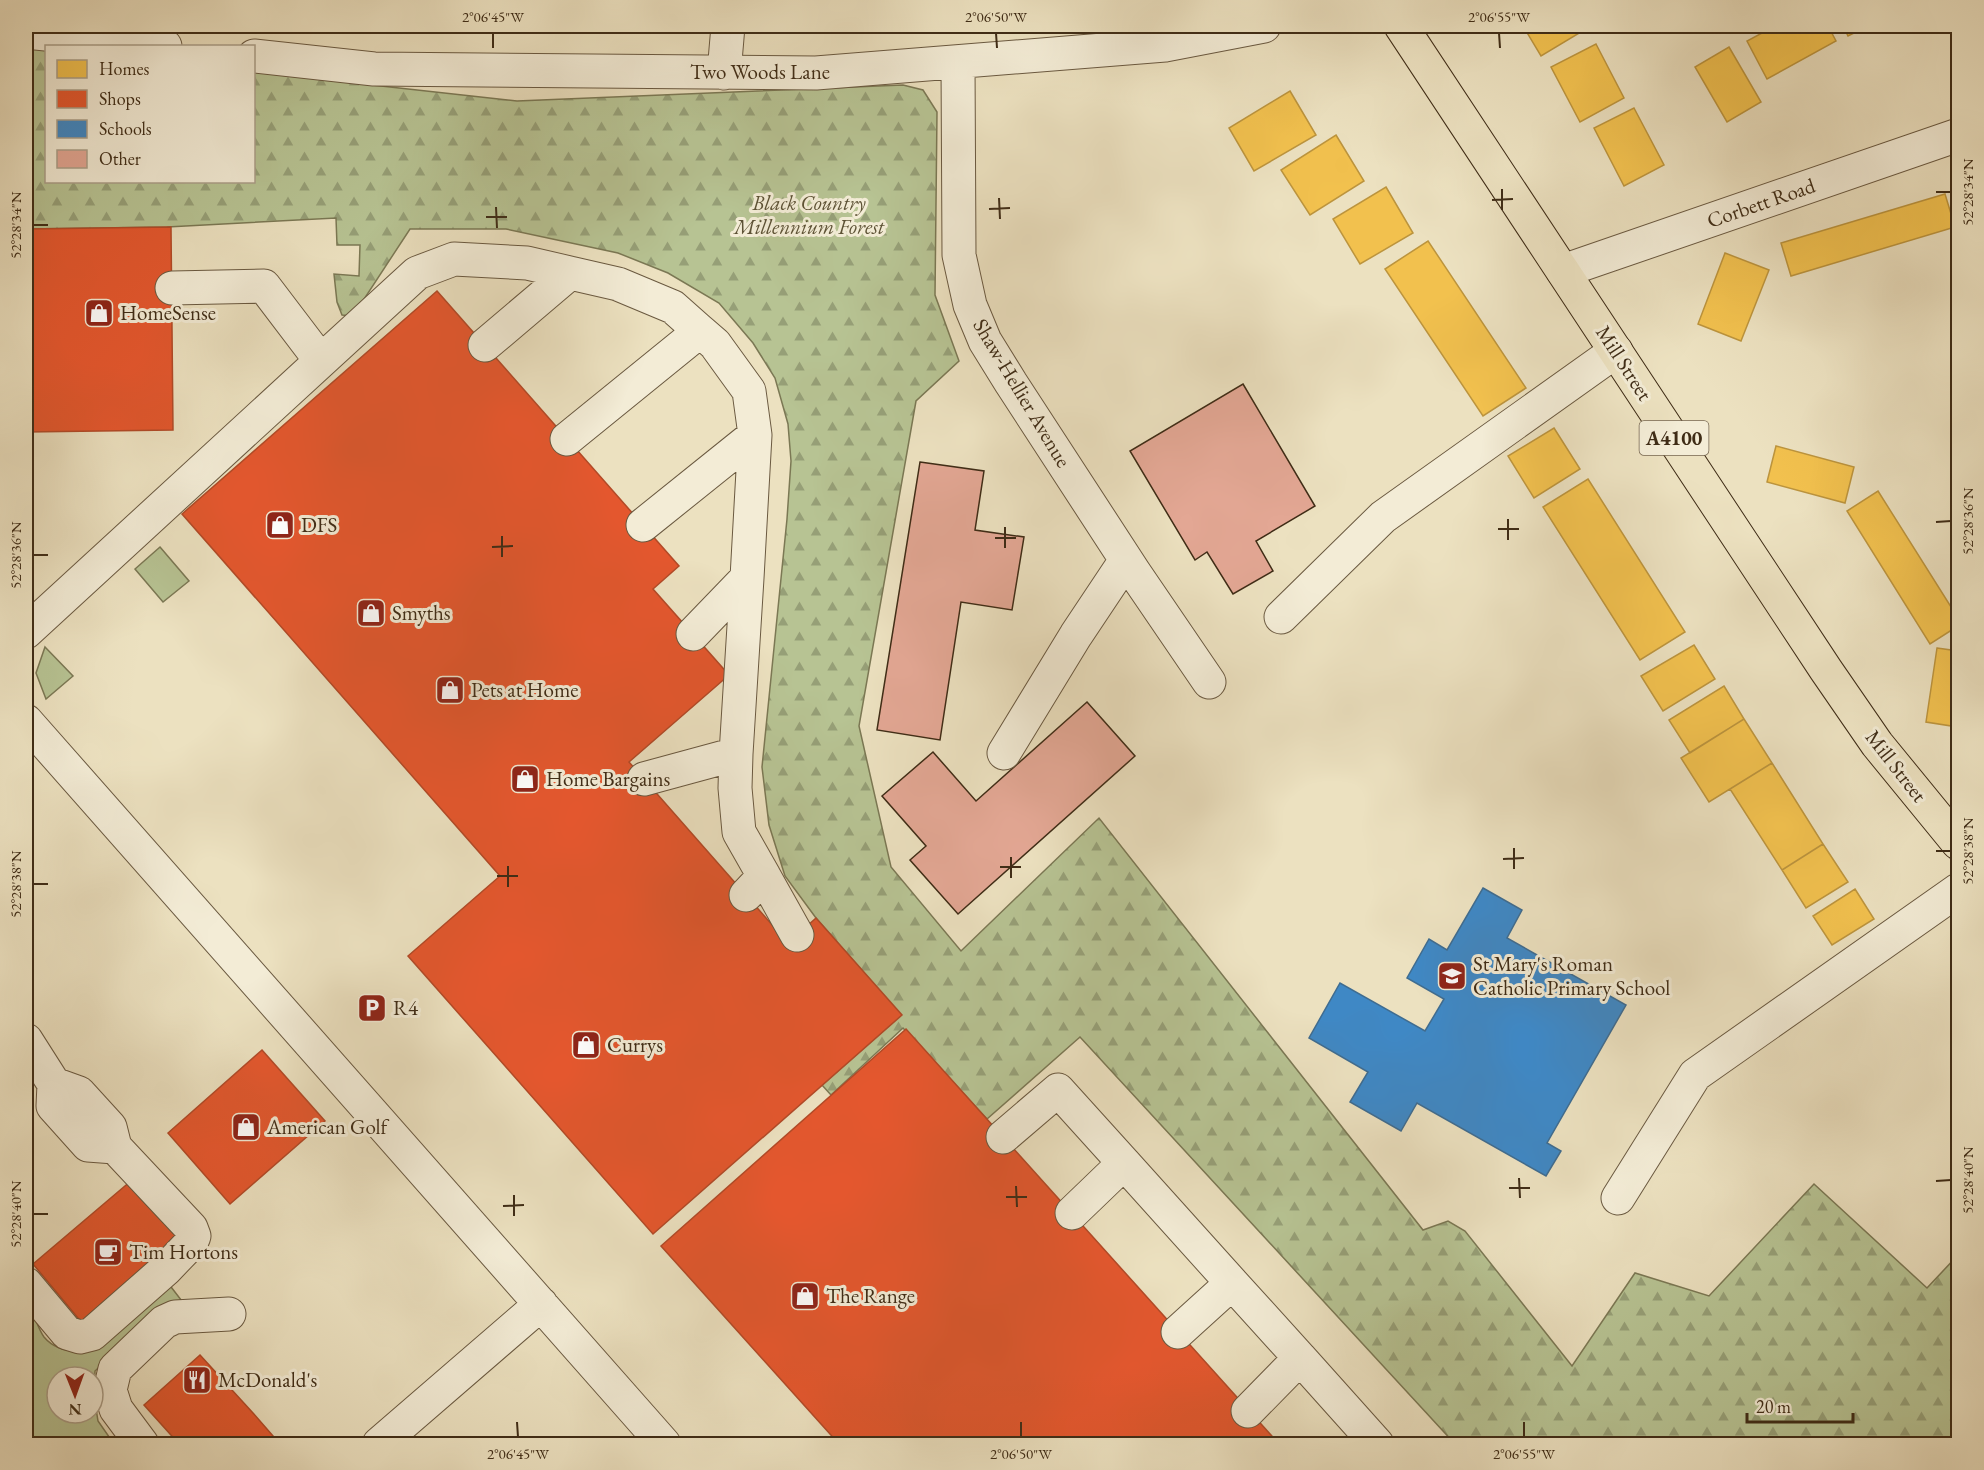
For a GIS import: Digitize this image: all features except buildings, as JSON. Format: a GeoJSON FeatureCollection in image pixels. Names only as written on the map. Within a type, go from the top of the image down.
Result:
{"type":"FeatureCollection","features":[{"type":"Feature","properties":{"kind":"main road","name":"Mill Street"},"geometry":{"type":"LineString","coordinates":[[1401,26],[1826,670],[1877,744],[1959,843]]}},
{"type":"Feature","properties":{"kind":"street"},"geometry":{"type":"LineString","coordinates":[[724,72],[728,26]]}},
{"type":"Feature","properties":{"kind":"street","name":"Two Woods Lane"},"geometry":{"type":"LineString","coordinates":[[255,56],[374,69],[816,73],[1165,45],[1264,26]]}},
{"type":"Feature","properties":{"kind":"street"},"geometry":{"type":"LineString","coordinates":[[26,32],[155,45]]}},
{"type":"Feature","properties":{"kind":"street","name":"Shaw-Hellier Avenue"},"geometry":{"type":"LineString","coordinates":[[958,63],[958,255],[970,305],[986,341],[1011,383],[1126,560],[1209,682]]}},
{"type":"Feature","properties":{"kind":"street","name":"Corbett Road"},"geometry":{"type":"LineString","coordinates":[[1563,271],[1959,135]]}},
{"type":"Feature","properties":{"kind":"street"},"geometry":{"type":"LineString","coordinates":[[26,632],[417,273],[454,259],[527,263],[618,284],[673,307],[715,344],[749,391],[755,435],[735,788],[739,832],[755,886],[797,935]]}},
{"type":"Feature","properties":{"kind":"street"},"geometry":{"type":"LineString","coordinates":[[484,345],[570,273]]}},
{"type":"Feature","properties":{"kind":"street"},"geometry":{"type":"LineString","coordinates":[[172,288],[264,286],[321,361]]}},
{"type":"Feature","properties":{"kind":"street"},"geometry":{"type":"LineString","coordinates":[[567,440],[700,331]]}},
{"type":"Feature","properties":{"kind":"street"},"geometry":{"type":"LineString","coordinates":[[1281,617],[1383,517],[1616,351]]}},
{"type":"Feature","properties":{"kind":"street"},"geometry":{"type":"LineString","coordinates":[[643,525],[755,435]]}},
{"type":"Feature","properties":{"kind":"street"},"geometry":{"type":"LineString","coordinates":[[1004,753],[1076,635],[1126,560]]}},
{"type":"Feature","properties":{"kind":"street"},"geometry":{"type":"LineString","coordinates":[[693,634],[747,578]]}},
{"type":"Feature","properties":{"kind":"street"},"geometry":{"type":"LineString","coordinates":[[26,721],[664,1444]]}},
{"type":"Feature","properties":{"kind":"street"},"geometry":{"type":"LineString","coordinates":[[644,779],[736,754]]}},
{"type":"Feature","properties":{"kind":"street"},"geometry":{"type":"LineString","coordinates":[[1618,1198],[1695,1075],[1959,890]]}},
{"type":"Feature","properties":{"kind":"street"},"geometry":{"type":"LineString","coordinates":[[26,1040],[54,1084],[53,1106],[88,1146],[115,1147],[191,1228],[194,1236],[191,1243],[166,1269],[92,1334],[80,1337],[68,1333],[26,1284]]}},
{"type":"Feature","properties":{"kind":"street"},"geometry":{"type":"LineString","coordinates":[[1003,1137],[1058,1090],[1377,1444]]}},
{"type":"Feature","properties":{"kind":"street"},"geometry":{"type":"LineString","coordinates":[[1072,1213],[1124,1163]]}},
{"type":"Feature","properties":{"kind":"street"},"geometry":{"type":"LineString","coordinates":[[1178,1332],[1232,1283]]}},
{"type":"Feature","properties":{"kind":"street"},"geometry":{"type":"LineString","coordinates":[[379,1444],[541,1304]]}},
{"type":"Feature","properties":{"kind":"street"},"geometry":{"type":"LineString","coordinates":[[142,1444],[116,1409],[111,1390],[115,1369],[164,1322],[175,1317],[229,1314]]}},
{"type":"Feature","properties":{"kind":"street"},"geometry":{"type":"LineString","coordinates":[[1248,1411],[1300,1358]]}},
{"type":"Feature","properties":{"kind":"green space","name":"Black Country Millennium Forest"},"geometry":{"type":"Polygon","coordinates":[[[26,48],[45,49],[45,183],[255,183],[255,72],[517,101],[903,85],[923,90],[937,112],[935,295],[959,361],[916,401],[859,726],[891,867],[961,951],[1099,818],[1423,1230],[1448,1221],[1465,1231],[1572,1366],[1635,1273],[1709,1296],[1814,1184],[1927,1288],[1958,1255],[1958,1444],[1455,1444],[1080,1037],[987,1119],[903,1028],[831,1095],[822,1085],[901,1015],[816,918],[785,876],[769,825],[762,767],[787,519],[791,461],[788,424],[775,378],[753,343],[719,303],[668,273],[618,253],[506,229],[410,229],[353,316],[342,315],[337,302],[334,274],[359,276],[360,245],[337,245],[336,218],[167,227],[26,229],[26,48]]]}},
{"type":"Feature","properties":{"kind":"green space"},"geometry":{"type":"Polygon","coordinates":[[[160,547],[189,581],[163,602],[135,569],[160,547]]]}},
{"type":"Feature","properties":{"kind":"green space"},"geometry":{"type":"Polygon","coordinates":[[[45,647],[73,676],[46,699],[36,673],[45,647]]]}},
{"type":"Feature","properties":{"kind":"green space"},"geometry":{"type":"Polygon","coordinates":[[[168,1283],[185,1305],[158,1312],[101,1365],[45,1365],[45,1425],[101,1425],[114,1444],[26,1444],[26,1303],[44,1337],[62,1349],[84,1351],[168,1283]]]}},
{"type":"Feature","properties":{"kind":"place","name":"HomeSense"},"geometry":{"type":"Point","coordinates":[99,313]}},
{"type":"Feature","properties":{"kind":"place","name":"DFS"},"geometry":{"type":"Point","coordinates":[280,525]}},
{"type":"Feature","properties":{"kind":"place","name":"Smyths"},"geometry":{"type":"Point","coordinates":[371,613]}},
{"type":"Feature","properties":{"kind":"place","name":"Pets at Home"},"geometry":{"type":"Point","coordinates":[450,690]}},
{"type":"Feature","properties":{"kind":"place","name":"Home Bargains"},"geometry":{"type":"Point","coordinates":[525,779]}},
{"type":"Feature","properties":{"kind":"place","name":"St Mary's Roman Catholic Primary School"},"geometry":{"type":"Point","coordinates":[1452,976]}},
{"type":"Feature","properties":{"kind":"place","name":"R4"},"geometry":{"type":"Point","coordinates":[372,1008]}},
{"type":"Feature","properties":{"kind":"place","name":"Currys"},"geometry":{"type":"Point","coordinates":[586,1045]}},
{"type":"Feature","properties":{"kind":"place","name":"American Golf"},"geometry":{"type":"Point","coordinates":[246,1127]}},
{"type":"Feature","properties":{"kind":"place","name":"Tim Hortons"},"geometry":{"type":"Point","coordinates":[108,1252]}},
{"type":"Feature","properties":{"kind":"place","name":"The Range"},"geometry":{"type":"Point","coordinates":[805,1296]}},
{"type":"Feature","properties":{"kind":"place","name":"McDonald's"},"geometry":{"type":"Point","coordinates":[197,1380]}}]}
